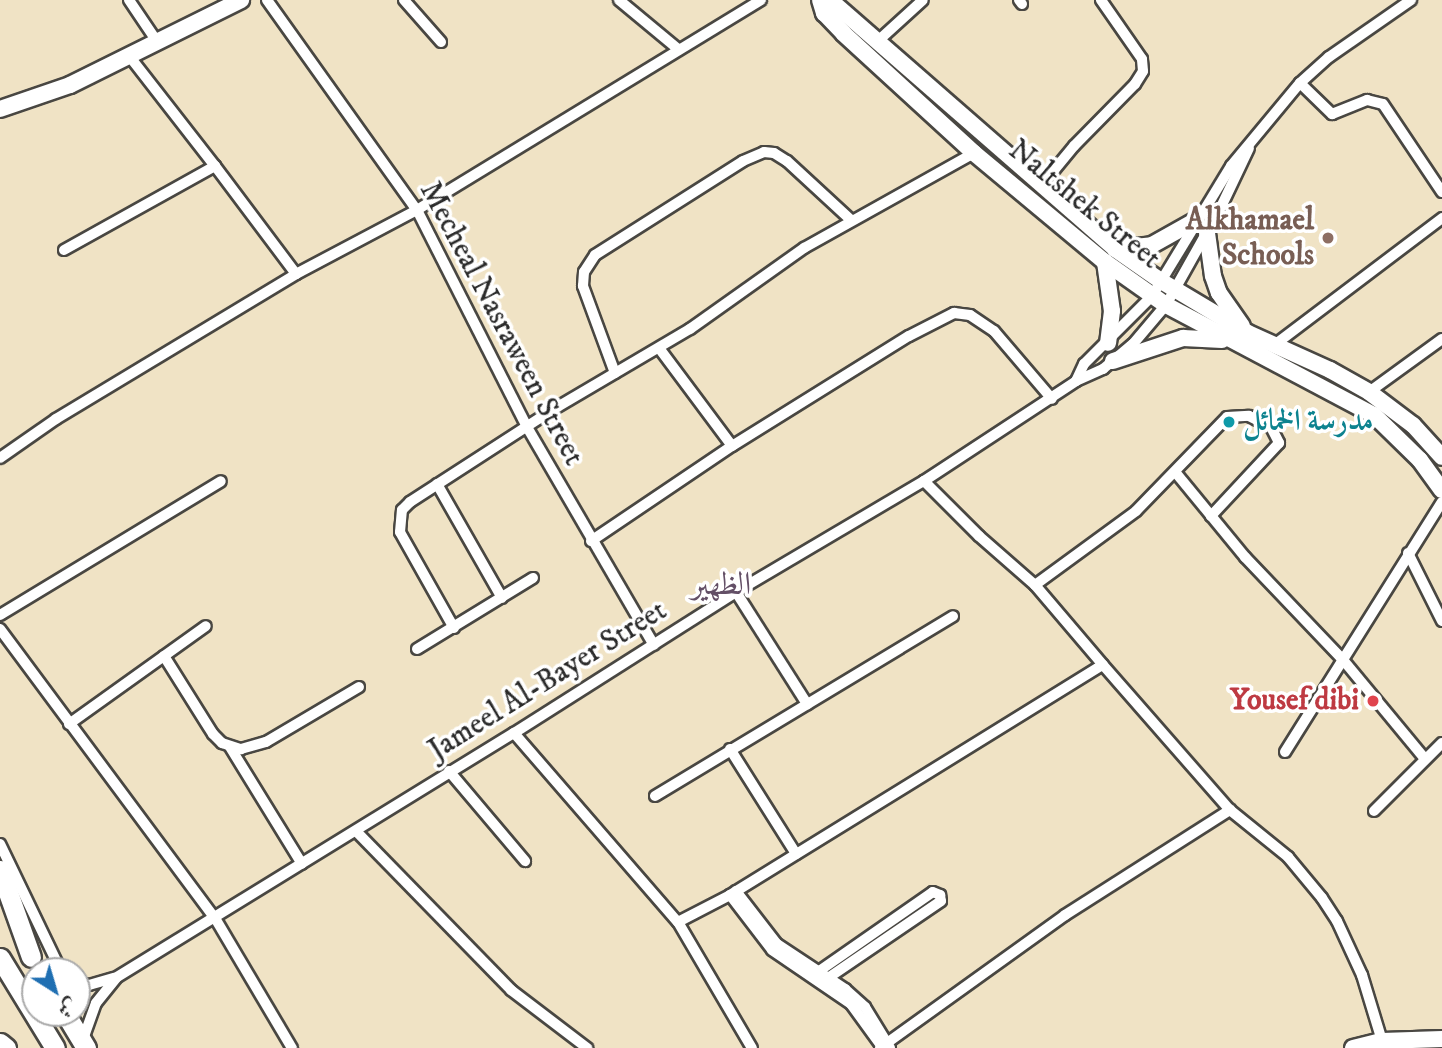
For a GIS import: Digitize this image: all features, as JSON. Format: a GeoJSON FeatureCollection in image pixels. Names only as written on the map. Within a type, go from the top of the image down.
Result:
{"type":"FeatureCollection","features":[{"type":"Feature","properties":{"kind":"highway"},"geometry":{"type":"LineString","coordinates":[[0,870],[32,957]]}},
{"type":"Feature","properties":{"kind":"highway"},"geometry":{"type":"LineString","coordinates":[[0,908],[31,957]]}},
{"type":"Feature","properties":{"kind":"highway"},"geometry":{"type":"LineString","coordinates":[[0,958],[55,1048]]}},
{"type":"Feature","properties":{"kind":"highway"},"geometry":{"type":"LineString","coordinates":[[73,1027],[84,1045]]}},
{"type":"Feature","properties":{"kind":"highway"},"geometry":{"type":"LineString","coordinates":[[0,1043],[6,1048]]}},
{"type":"Feature","properties":{"kind":"main road"},"geometry":{"type":"LineString","coordinates":[[0,109],[53,92],[130,57],[241,0]]}},
{"type":"Feature","properties":{"kind":"main road","name":"Naltshek Street"},"geometry":{"type":"LineString","coordinates":[[820,0],[824,13],[843,33],[974,153],[1110,255],[1168,285],[1248,333],[1330,370],[1369,392],[1413,425],[1442,457]]}},
{"type":"Feature","properties":{"kind":"main road","name":"Naltshek Street"},"geometry":{"type":"LineString","coordinates":[[830,0],[879,40],[1041,186],[1159,300],[1374,415],[1420,460],[1442,490]]}},
{"type":"Feature","properties":{"kind":"main road"},"geometry":{"type":"LineString","coordinates":[[1108,343],[1112,311],[1110,255],[1152,245],[1201,227],[1219,293],[1248,333]]}},
{"type":"Feature","properties":{"kind":"main road"},"geometry":{"type":"LineString","coordinates":[[1113,361],[1184,338],[1233,341]]}},
{"type":"Feature","properties":{"kind":"main road"},"geometry":{"type":"LineString","coordinates":[[1353,1048],[1382,1041],[1422,1044],[1442,1038]]}},
{"type":"Feature","properties":{"kind":"street"},"geometry":{"type":"LineString","coordinates":[[129,0],[158,43]]}},
{"type":"Feature","properties":{"kind":"street","name":"Mecheal Nasraween Street"},"geometry":{"type":"LineString","coordinates":[[267,0],[417,210],[527,427],[654,645]]}},
{"type":"Feature","properties":{"kind":"street"},"geometry":{"type":"LineString","coordinates":[[404,0],[441,42]]}},
{"type":"Feature","properties":{"kind":"street"},"geometry":{"type":"LineString","coordinates":[[620,0],[678,49]]}},
{"type":"Feature","properties":{"kind":"street"},"geometry":{"type":"LineString","coordinates":[[0,458],[56,419],[296,274],[417,210],[761,0]]}},
{"type":"Feature","properties":{"kind":"street"},"geometry":{"type":"LineString","coordinates":[[879,40],[923,0]]}},
{"type":"Feature","properties":{"kind":"street"},"geometry":{"type":"LineString","coordinates":[[1041,186],[1074,146],[1135,84],[1143,71],[1142,59],[1101,0]]}},
{"type":"Feature","properties":{"kind":"street","name":"Jameel Al-Bayer Street"},"geometry":{"type":"LineString","coordinates":[[91,984],[117,977],[215,918],[736,592],[924,481],[1076,381],[1094,376],[1142,334],[1159,300],[1249,148],[1300,83],[1342,47],[1411,0]]}},
{"type":"Feature","properties":{"kind":"street"},"geometry":{"type":"LineString","coordinates":[[130,57],[296,274]]}},
{"type":"Feature","properties":{"kind":"street"},"geometry":{"type":"LineString","coordinates":[[1300,83],[1328,113],[1343,111],[1367,100],[1383,104],[1442,192]]}},
{"type":"Feature","properties":{"kind":"street","name":"Jameel Al-Bayer Street"},"geometry":{"type":"LineString","coordinates":[[1076,381],[1084,364],[1159,300],[1201,227],[1231,166],[1249,148]]}},
{"type":"Feature","properties":{"kind":"street"},"geometry":{"type":"LineString","coordinates":[[615,373],[583,286],[584,272],[595,255],[743,161],[764,152],[774,153],[786,160],[851,220]]}},
{"type":"Feature","properties":{"kind":"street"},"geometry":{"type":"LineString","coordinates":[[454,628],[403,539],[398,524],[402,510],[410,502],[527,427],[659,348],[804,248],[851,220],[914,189],[974,153]]}},
{"type":"Feature","properties":{"kind":"street"},"geometry":{"type":"LineString","coordinates":[[64,250],[215,166]]}},
{"type":"Feature","properties":{"kind":"street"},"geometry":{"type":"LineString","coordinates":[[1273,346],[1442,218]]}},
{"type":"Feature","properties":{"kind":"street"},"geometry":{"type":"LineString","coordinates":[[591,541],[732,446],[909,336],[954,313],[970,315],[994,331],[1052,399]]}},
{"type":"Feature","properties":{"kind":"street"},"geometry":{"type":"LineString","coordinates":[[1369,392],[1442,339]]}},
{"type":"Feature","properties":{"kind":"street"},"geometry":{"type":"LineString","coordinates":[[659,348],[732,446]]}},
{"type":"Feature","properties":{"kind":"street"},"geometry":{"type":"LineString","coordinates":[[1035,585],[1128,517],[1176,474],[1227,417],[1249,416],[1276,432],[1279,443],[1276,450],[1211,516]]}},
{"type":"Feature","properties":{"kind":"street"},"geometry":{"type":"LineString","coordinates":[[1176,474],[1245,557],[1343,660],[1425,759]]}},
{"type":"Feature","properties":{"kind":"street"},"geometry":{"type":"LineString","coordinates":[[0,615],[221,481]]}},
{"type":"Feature","properties":{"kind":"street"},"geometry":{"type":"LineString","coordinates":[[924,481],[970,527],[1035,585],[1230,810],[1288,857],[1322,898],[1352,951],[1382,1041]]}},
{"type":"Feature","properties":{"kind":"street"},"geometry":{"type":"LineString","coordinates":[[437,484],[502,598]]}},
{"type":"Feature","properties":{"kind":"street"},"geometry":{"type":"LineString","coordinates":[[1285,752],[1442,502]]}},
{"type":"Feature","properties":{"kind":"street"},"geometry":{"type":"LineString","coordinates":[[1408,553],[1442,621]]}},
{"type":"Feature","properties":{"kind":"street"},"geometry":{"type":"LineString","coordinates":[[417,649],[533,578]]}},
{"type":"Feature","properties":{"kind":"street"},"geometry":{"type":"LineString","coordinates":[[736,592],[807,704]]}},
{"type":"Feature","properties":{"kind":"street"},"geometry":{"type":"LineString","coordinates":[[654,796],[953,616]]}},
{"type":"Feature","properties":{"kind":"street"},"geometry":{"type":"LineString","coordinates":[[69,723],[206,626]]}},
{"type":"Feature","properties":{"kind":"street"},"geometry":{"type":"LineString","coordinates":[[0,629],[215,918],[292,1048]]}},
{"type":"Feature","properties":{"kind":"street"},"geometry":{"type":"LineString","coordinates":[[164,656],[213,734],[230,747],[302,864]]}},
{"type":"Feature","properties":{"kind":"street"},"geometry":{"type":"LineString","coordinates":[[678,922],[733,893],[1103,665]]}},
{"type":"Feature","properties":{"kind":"street"},"geometry":{"type":"LineString","coordinates":[[230,747],[248,748],[260,745],[359,687]]}},
{"type":"Feature","properties":{"kind":"street"},"geometry":{"type":"LineString","coordinates":[[514,733],[678,922],[752,1048]]}},
{"type":"Feature","properties":{"kind":"street"},"geometry":{"type":"LineString","coordinates":[[1374,811],[1442,743]]}},
{"type":"Feature","properties":{"kind":"street"},"geometry":{"type":"LineString","coordinates":[[730,749],[796,854]]}},
{"type":"Feature","properties":{"kind":"street"},"geometry":{"type":"LineString","coordinates":[[449,771],[525,861]]}},
{"type":"Feature","properties":{"kind":"street"},"geometry":{"type":"LineString","coordinates":[[733,893],[777,944],[860,1012],[885,1047],[1065,915],[1230,810]]}},
{"type":"Feature","properties":{"kind":"street"},"geometry":{"type":"LineString","coordinates":[[356,831],[511,990],[587,1048]]}},
{"type":"Feature","properties":{"kind":"street"},"geometry":{"type":"LineString","coordinates":[[0,844],[54,957]]}},
{"type":"Feature","properties":{"kind":"street"},"geometry":{"type":"LineString","coordinates":[[933,892],[940,895],[940,901],[923,913],[819,977],[915,904],[933,892]]}},
{"type":"Feature","properties":{"kind":"street"},"geometry":{"type":"LineString","coordinates":[[915,904],[923,913]]}},
{"type":"Feature","properties":{"kind":"street","name":"Jameel Al-Bayer Street"},"geometry":{"type":"LineString","coordinates":[[84,1045],[96,1003],[117,977]]}},
{"type":"Feature","properties":{"kind":"place","name":"Alkhamael Schools"},"geometry":{"type":"Point","coordinates":[1328,238]}},
{"type":"Feature","properties":{"kind":"place","name":"مدرسة الخمائل"},"geometry":{"type":"Point","coordinates":[1229,422]}},
{"type":"Feature","properties":{"kind":"place","name":"Yousef dibi"},"geometry":{"type":"Point","coordinates":[1373,701]}},
{"type":"Feature","properties":{"kind":"district","name":"الظهير"},"geometry":{"type":"Point","coordinates":[721,585]}}]}
